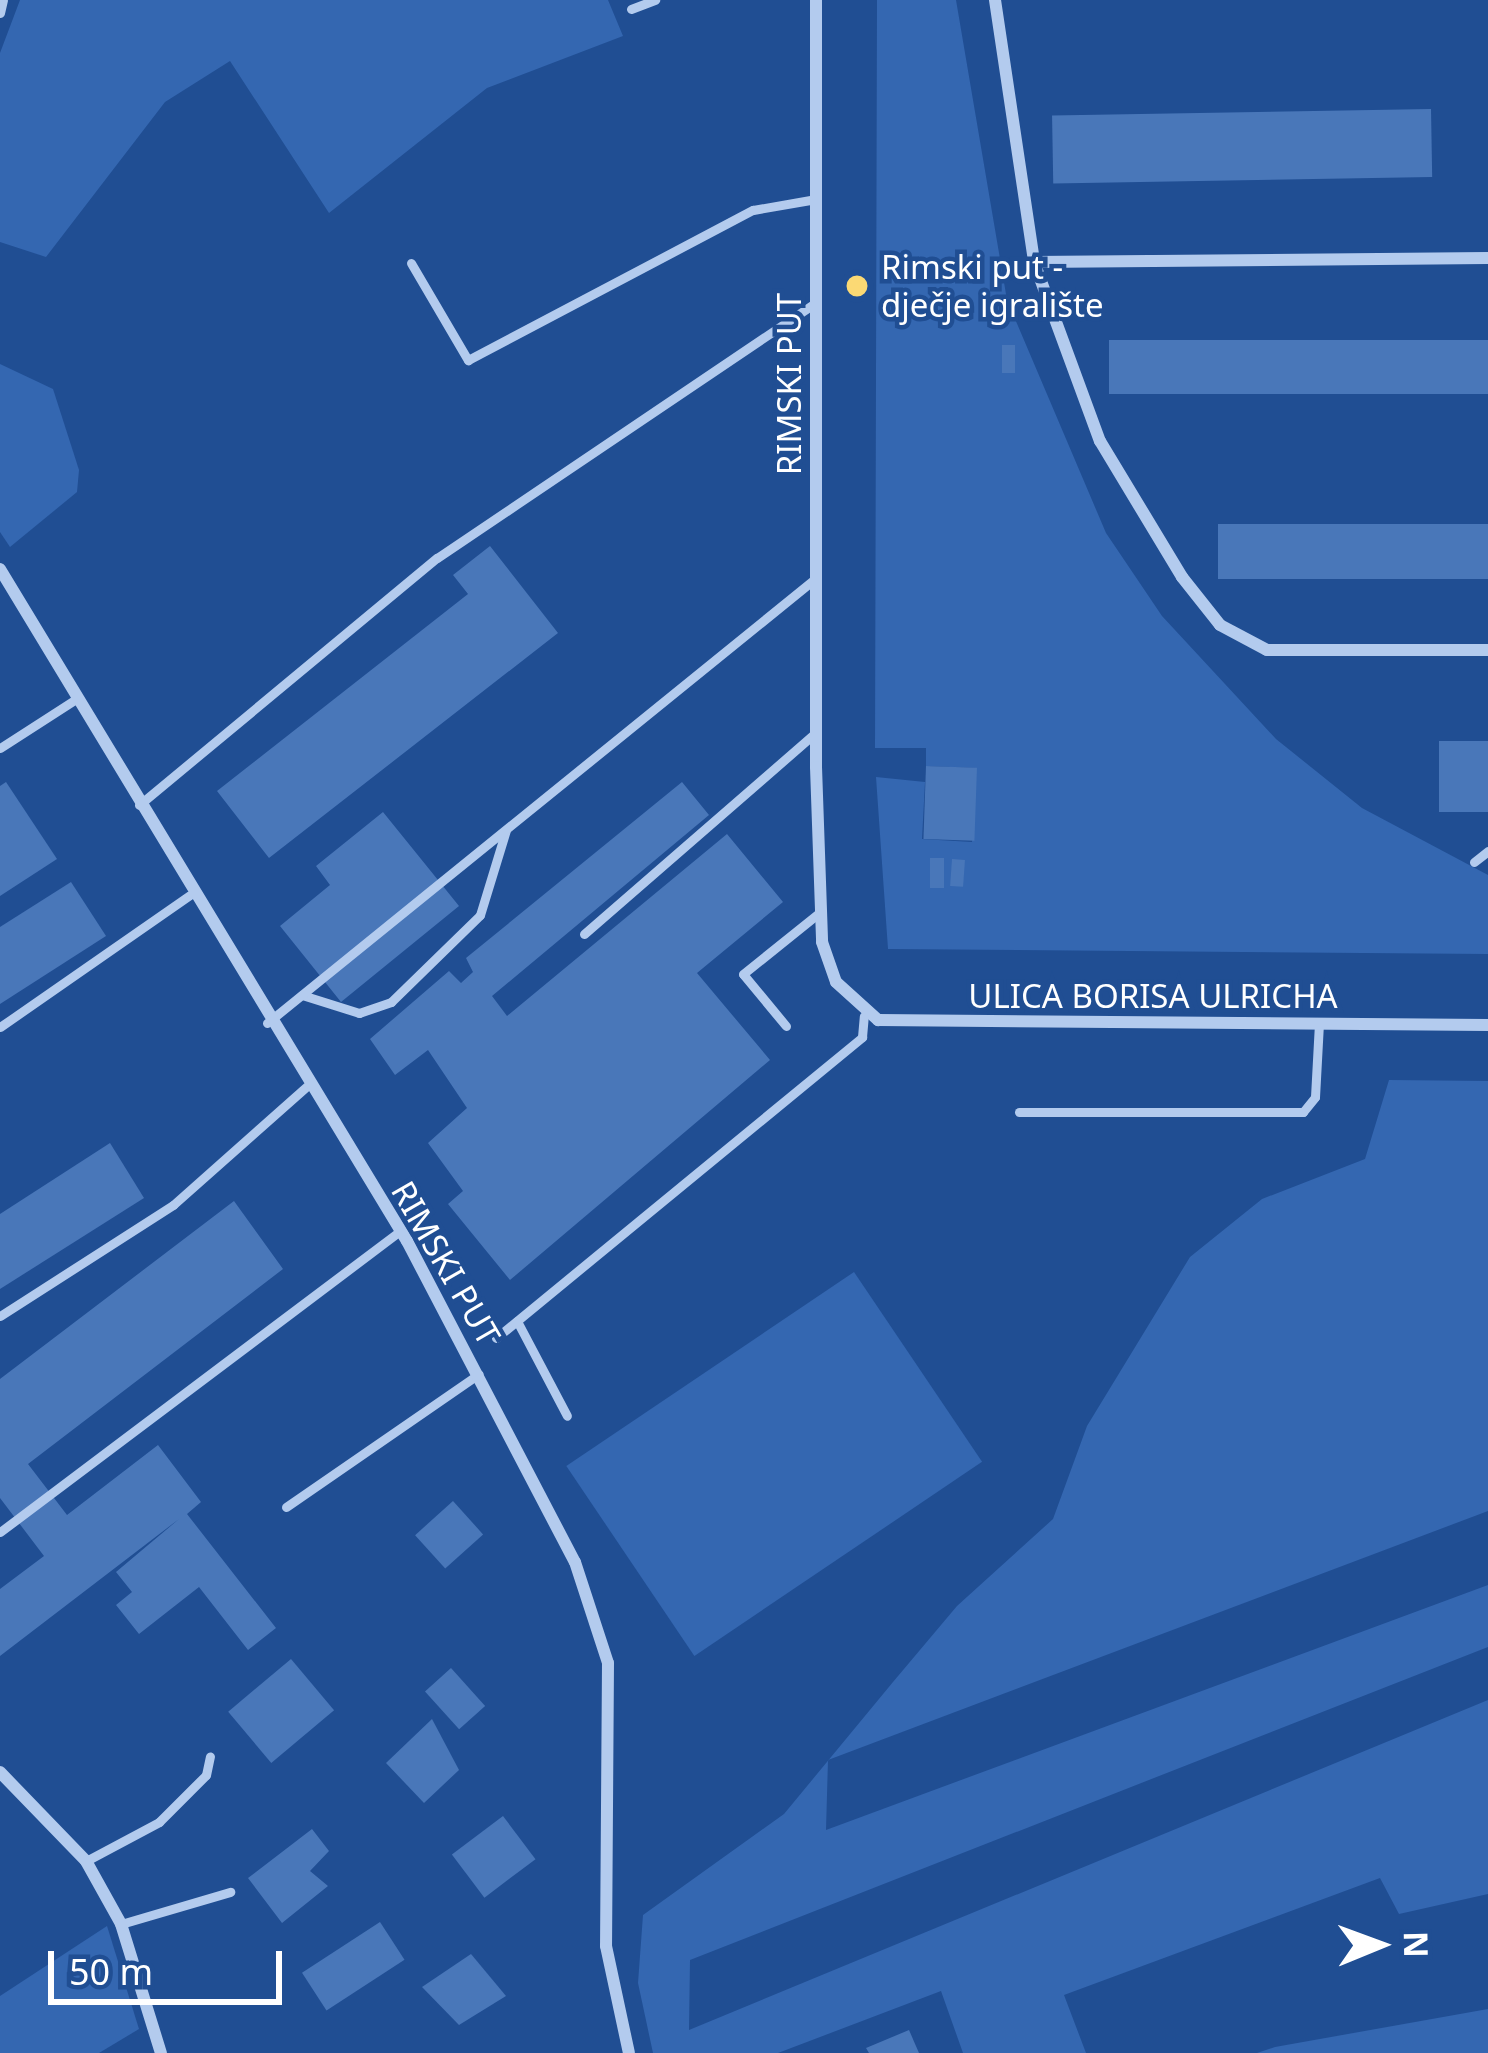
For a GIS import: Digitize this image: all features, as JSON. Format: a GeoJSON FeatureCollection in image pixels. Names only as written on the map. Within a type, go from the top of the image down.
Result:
{"type":"FeatureCollection","features":[{"type":"Feature","properties":{"kind":"street","name":"RIMSKI PUT"},"geometry":{"type":"LineString","coordinates":[[816,0],[819,913],[836,982],[864,1016]]}},
{"type":"Feature","properties":{"kind":"street"},"geometry":{"type":"LineString","coordinates":[[994,0],[1034,262],[1136,512],[1220,626],[1285,652],[1488,650]]}},
{"type":"Feature","properties":{"kind":"street"},"geometry":{"type":"LineString","coordinates":[[1034,262],[1488,258]]}},
{"type":"Feature","properties":{"kind":"street","name":"RIMSKI PUT"},"geometry":{"type":"LineString","coordinates":[[0,569],[267,1023],[400,1232],[479,1374],[574,1562],[608,1663],[606,1946],[629,2053]]}},
{"type":"Feature","properties":{"kind":"street","name":"ULICA BORISA ULRICHA"},"geometry":{"type":"LineString","coordinates":[[864,1016],[1488,1024]]}},
{"type":"Feature","properties":{"kind":"street"},"geometry":{"type":"LineString","coordinates":[[0,1772],[86,1861],[122,1924],[161,2053]]}},
{"type":"Feature","properties":{"kind":"lane"},"geometry":{"type":"LineString","coordinates":[[0,13],[3,0]]}},
{"type":"Feature","properties":{"kind":"lane"},"geometry":{"type":"LineString","coordinates":[[631,9],[655,0]]}},
{"type":"Feature","properties":{"kind":"lane"},"geometry":{"type":"LineString","coordinates":[[411,262],[468,360],[753,210],[816,199]]}},
{"type":"Feature","properties":{"kind":"lane"},"geometry":{"type":"LineString","coordinates":[[139,805],[437,558],[816,302]]}},
{"type":"Feature","properties":{"kind":"lane"},"geometry":{"type":"LineString","coordinates":[[267,1023],[816,578]]}},
{"type":"Feature","properties":{"kind":"lane"},"geometry":{"type":"LineString","coordinates":[[0,748],[76,699]]}},
{"type":"Feature","properties":{"kind":"lane"},"geometry":{"type":"LineString","coordinates":[[584,934],[816,732]]}},
{"type":"Feature","properties":{"kind":"lane"},"geometry":{"type":"LineString","coordinates":[[302,995],[359,1013],[391,1002],[480,915],[506,830]]}},
{"type":"Feature","properties":{"kind":"lane"},"geometry":{"type":"LineString","coordinates":[[1474,862],[1488,850]]}},
{"type":"Feature","properties":{"kind":"lane"},"geometry":{"type":"LineString","coordinates":[[0,1027],[190,895]]}},
{"type":"Feature","properties":{"kind":"lane"},"geometry":{"type":"LineString","coordinates":[[786,1026],[743,974],[819,913]]}},
{"type":"Feature","properties":{"kind":"lane"},"geometry":{"type":"LineString","coordinates":[[496,1338],[862,1037],[864,1016]]}},
{"type":"Feature","properties":{"kind":"lane"},"geometry":{"type":"LineString","coordinates":[[1019,1112],[1303,1112],[1316,1096],[1319,1023]]}},
{"type":"Feature","properties":{"kind":"lane"},"geometry":{"type":"LineString","coordinates":[[0,1316],[173,1205],[306,1087]]}},
{"type":"Feature","properties":{"kind":"lane"},"geometry":{"type":"LineString","coordinates":[[0,1532],[400,1232]]}},
{"type":"Feature","properties":{"kind":"lane"},"geometry":{"type":"LineString","coordinates":[[518,1321],[567,1416]]}},
{"type":"Feature","properties":{"kind":"lane"},"geometry":{"type":"LineString","coordinates":[[286,1508],[479,1374]]}},
{"type":"Feature","properties":{"kind":"lane"},"geometry":{"type":"LineString","coordinates":[[86,1861],[159,1822],[206,1775],[209,1756]]}},
{"type":"Feature","properties":{"kind":"lane"},"geometry":{"type":"LineString","coordinates":[[122,1924],[230,1892]]}},
{"type":"Feature","properties":{"kind":"shaded area"},"geometry":{"type":"Polygon","coordinates":[[[20,0],[608,0],[623,36],[487,88],[329,213],[230,61],[165,102],[46,257],[0,242],[0,53],[20,0]]]}},
{"type":"Feature","properties":{"kind":"shaded area"},"geometry":{"type":"Polygon","coordinates":[[[877,0],[956,0],[1007,300],[1106,533],[1162,616],[1276,739],[1362,808],[1488,875],[1488,954],[888,949],[876,777],[925,782],[922,839],[972,842],[976,768],[926,766],[926,748],[875,748],[877,0]]]}},
{"type":"Feature","properties":{"kind":"shaded area"},"geometry":{"type":"Polygon","coordinates":[[[0,364],[53,389],[79,470],[77,492],[10,547],[0,532],[0,364]]]}},
{"type":"Feature","properties":{"kind":"shaded area"},"geometry":{"type":"Polygon","coordinates":[[[1389,1080],[1488,1081],[1488,1511],[829,1760],[957,1606],[1053,1519],[1087,1426],[1190,1257],[1262,1199],[1365,1159],[1389,1080]]]}},
{"type":"Feature","properties":{"kind":"shaded area"},"geometry":{"type":"Polygon","coordinates":[[[854,1272],[982,1462],[694,1656],[566,1466],[854,1272]]]}},
{"type":"Feature","properties":{"kind":"shaded area"},"geometry":{"type":"Polygon","coordinates":[[[1488,1585],[1488,1647],[690,1960],[689,2030],[1488,1700],[1488,1894],[1399,1914],[1380,1878],[1064,1995],[1086,2053],[963,2053],[941,1991],[778,2053],[653,2053],[638,1983],[643,1915],[784,1814],[828,1761],[826,1830],[1488,1585]]]}},
{"type":"Feature","properties":{"kind":"shaded area"},"geometry":{"type":"Polygon","coordinates":[[[107,1926],[139,2029],[99,2053],[0,2053],[0,1996],[107,1926]]]}},
{"type":"Feature","properties":{"kind":"shaded area"},"geometry":{"type":"Polygon","coordinates":[[[1488,2009],[1488,2053],[1257,2053],[1275,2047],[1488,2009]]]}},
{"type":"Feature","properties":{"kind":"building"},"geometry":{"type":"Polygon","coordinates":[[[1431,109],[1432,177],[1053,184],[1052,116],[1431,109]]]}},
{"type":"Feature","properties":{"kind":"building"},"geometry":{"type":"Polygon","coordinates":[[[1109,340],[1488,340],[1488,394],[1109,394],[1109,340]]]}},
{"type":"Feature","properties":{"kind":"building"},"geometry":{"type":"Polygon","coordinates":[[[1002,345],[1015,345],[1015,373],[1002,373],[1002,345]]]}},
{"type":"Feature","properties":{"kind":"building"},"geometry":{"type":"Polygon","coordinates":[[[1218,524],[1488,524],[1488,579],[1218,579],[1218,524]]]}},
{"type":"Feature","properties":{"kind":"building"},"geometry":{"type":"Polygon","coordinates":[[[490,546],[558,633],[269,858],[217,791],[468,594],[453,575],[490,546]]]}},
{"type":"Feature","properties":{"kind":"building"},"geometry":{"type":"Polygon","coordinates":[[[1439,741],[1488,741],[1488,812],[1439,812],[1439,741]]]}},
{"type":"Feature","properties":{"kind":"building"},"geometry":{"type":"Polygon","coordinates":[[[926,766],[977,768],[974,841],[923,839],[926,766]]]}},
{"type":"Feature","properties":{"kind":"building"},"geometry":{"type":"Polygon","coordinates":[[[6,782],[57,859],[0,896],[0,786],[6,782]]]}},
{"type":"Feature","properties":{"kind":"building"},"geometry":{"type":"Polygon","coordinates":[[[682,782],[709,815],[492,996],[507,1016],[727,834],[783,902],[697,973],[770,1060],[510,1280],[448,1204],[463,1191],[428,1143],[467,1108],[428,1050],[395,1075],[370,1039],[449,971],[461,983],[473,972],[466,958],[682,782]]]}},
{"type":"Feature","properties":{"kind":"building"},"geometry":{"type":"Polygon","coordinates":[[[383,812],[459,906],[341,1002],[280,926],[330,885],[316,866],[383,812]]]}},
{"type":"Feature","properties":{"kind":"building"},"geometry":{"type":"Polygon","coordinates":[[[930,858],[944,858],[944,888],[930,888],[930,858]]]}},
{"type":"Feature","properties":{"kind":"building"},"geometry":{"type":"Polygon","coordinates":[[[952,859],[965,860],[963,887],[950,886],[952,859]]]}},
{"type":"Feature","properties":{"kind":"building"},"geometry":{"type":"Polygon","coordinates":[[[71,882],[106,936],[0,1004],[0,927],[71,882]]]}},
{"type":"Feature","properties":{"kind":"building"},"geometry":{"type":"Polygon","coordinates":[[[110,1143],[144,1198],[0,1289],[0,1214],[110,1143]]]}},
{"type":"Feature","properties":{"kind":"building"},"geometry":{"type":"Polygon","coordinates":[[[234,1201],[283,1269],[28,1464],[67,1515],[158,1445],[201,1502],[187,1514],[276,1628],[248,1650],[199,1587],[139,1634],[116,1605],[132,1592],[116,1572],[179,1519],[0,1656],[0,1589],[44,1556],[0,1498],[0,1379],[234,1201]]]}},
{"type":"Feature","properties":{"kind":"building"},"geometry":{"type":"Polygon","coordinates":[[[453,1501],[483,1534],[445,1569],[415,1535],[453,1501]]]}},
{"type":"Feature","properties":{"kind":"building"},"geometry":{"type":"Polygon","coordinates":[[[291,1659],[334,1710],[271,1763],[228,1712],[291,1659]]]}},
{"type":"Feature","properties":{"kind":"building"},"geometry":{"type":"Polygon","coordinates":[[[451,1668],[485,1706],[459,1729],[425,1691],[451,1668]]]}},
{"type":"Feature","properties":{"kind":"building"},"geometry":{"type":"Polygon","coordinates":[[[432,1719],[459,1770],[424,1803],[386,1763],[432,1719]]]}},
{"type":"Feature","properties":{"kind":"building"},"geometry":{"type":"Polygon","coordinates":[[[503,1816],[535,1859],[484,1898],[452,1855],[503,1816]]]}},
{"type":"Feature","properties":{"kind":"building"},"geometry":{"type":"Polygon","coordinates":[[[312,1829],[329,1851],[310,1871],[328,1886],[282,1923],[248,1878],[312,1829]]]}},
{"type":"Feature","properties":{"kind":"building"},"geometry":{"type":"Polygon","coordinates":[[[380,1922],[405,1960],[327,2010],[302,1973],[380,1922]]]}},
{"type":"Feature","properties":{"kind":"building"},"geometry":{"type":"Polygon","coordinates":[[[471,1954],[506,1996],[459,2025],[422,1987],[471,1954]]]}},
{"type":"Feature","properties":{"kind":"building"},"geometry":{"type":"Polygon","coordinates":[[[909,2030],[919,2053],[869,2053],[866,2048],[909,2030]]]}},
{"type":"Feature","properties":{"kind":"place","name":"Rimski put - dječje igralište"},"geometry":{"type":"Point","coordinates":[857,286]}}]}
